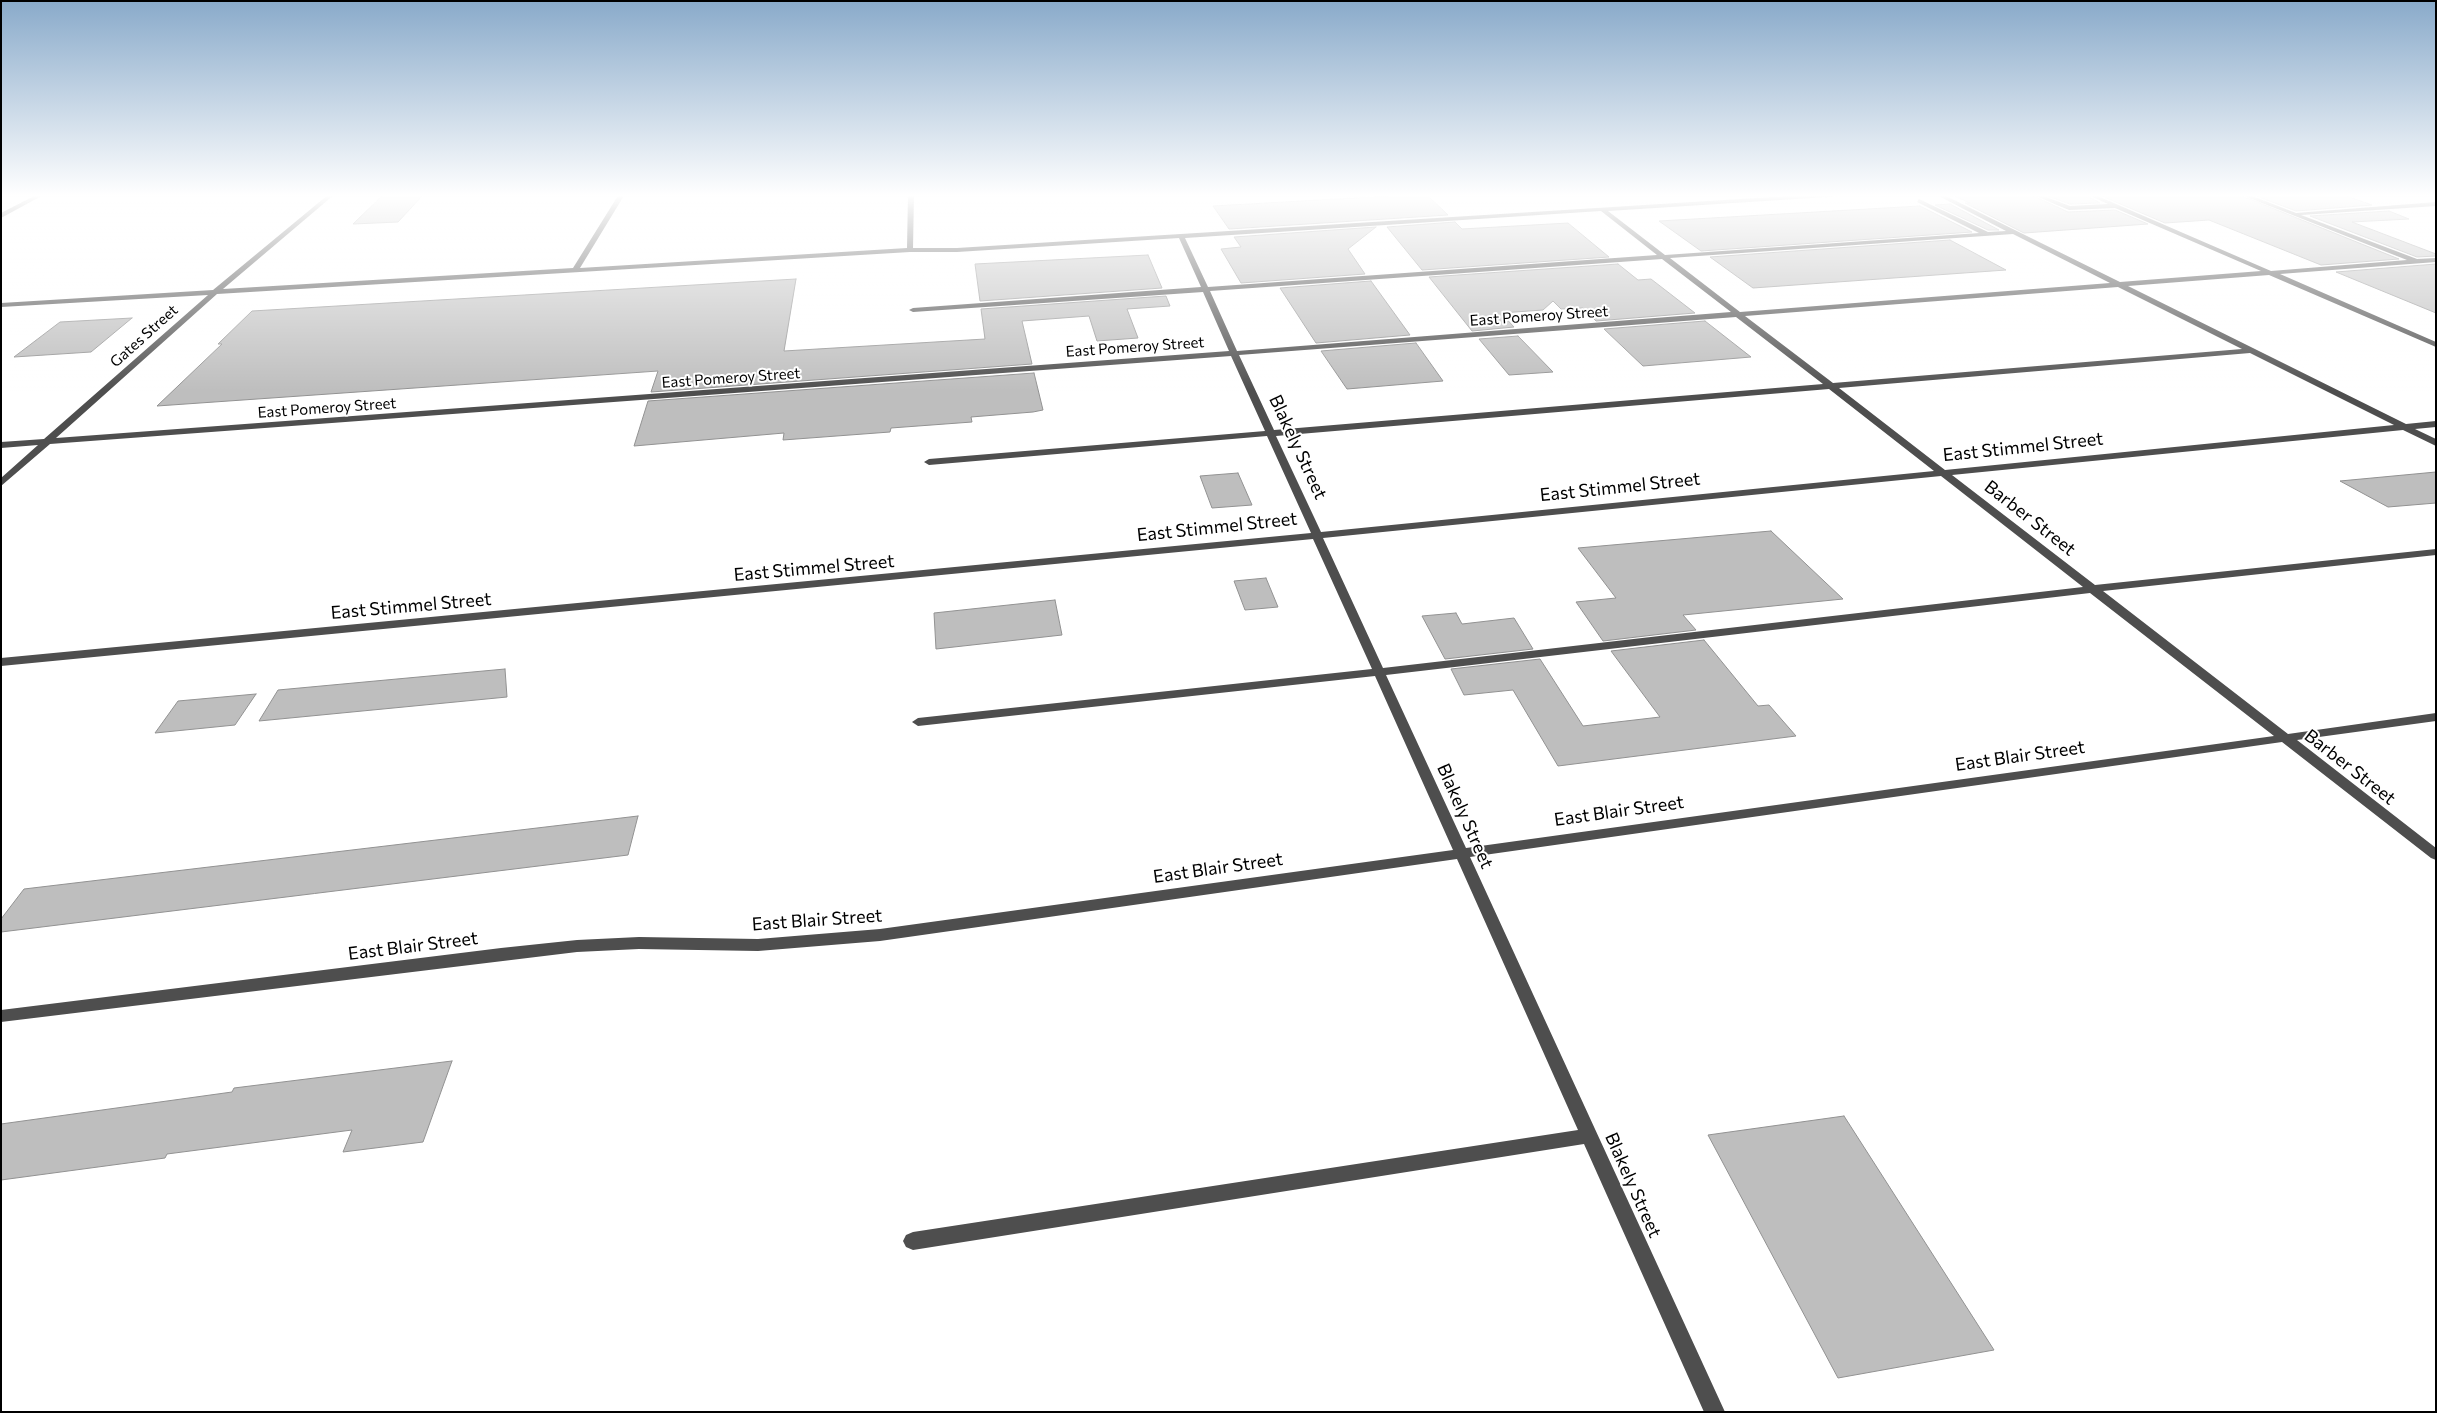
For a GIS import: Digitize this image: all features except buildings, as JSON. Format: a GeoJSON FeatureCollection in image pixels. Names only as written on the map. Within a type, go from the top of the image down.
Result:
{"type":"FeatureCollection","features":[{"type":"Feature","properties":{"kind":"street","name":"Gates Street"},"geometry":{"type":"LineString","coordinates":[[1,483],[253,260]]}},
{"type":"Feature","properties":{"kind":"street"},"geometry":{"type":"LineString","coordinates":[[575,270],[581,260]]}},
{"type":"Feature","properties":{"kind":"street"},"geometry":{"type":"LineString","coordinates":[[1,305],[744,260]]}},
{"type":"Feature","properties":{"kind":"street","name":"Blakely Street"},"geometry":{"type":"LineString","coordinates":[[1192,260],[1716,1412]]}},
{"type":"Feature","properties":{"kind":"street"},"geometry":{"type":"LineString","coordinates":[[913,310],[1622,260]]}},
{"type":"Feature","properties":{"kind":"street","name":"Barber Street"},"geometry":{"type":"LineString","coordinates":[[1668,260],[2436,856]]}},
{"type":"Feature","properties":{"kind":"street"},"geometry":{"type":"LineString","coordinates":[[2072,260],[2436,443]]}},
{"type":"Feature","properties":{"kind":"street"},"geometry":{"type":"LineString","coordinates":[[2241,260],[2436,345]]}},
{"type":"Feature","properties":{"kind":"street"},"geometry":{"type":"LineString","coordinates":[[2413,260],[2436,269]]}},
{"type":"Feature","properties":{"kind":"street","name":"East Pomeroy Street"},"geometry":{"type":"LineString","coordinates":[[1,445],[1234,353],[2436,260]]}},
{"type":"Feature","properties":{"kind":"street"},"geometry":{"type":"LineString","coordinates":[[928,462],[1831,387],[2248,350]]}},
{"type":"Feature","properties":{"kind":"street","name":"East Stimmel Street"},"geometry":{"type":"LineString","coordinates":[[1,662],[888,578],[2436,424]]}},
{"type":"Feature","properties":{"kind":"street"},"geometry":{"type":"LineString","coordinates":[[918,722],[1379,672],[2092,589],[2436,552]]}},
{"type":"Feature","properties":{"kind":"street","name":"East Blair Street"},"geometry":{"type":"LineString","coordinates":[[1,1016],[481,956],[577,946],[639,943],[758,944],[880,934],[2436,717]]}},
{"type":"Feature","properties":{"kind":"street"},"geometry":{"type":"LineString","coordinates":[[913,1241],[1590,1136]]}}]}
